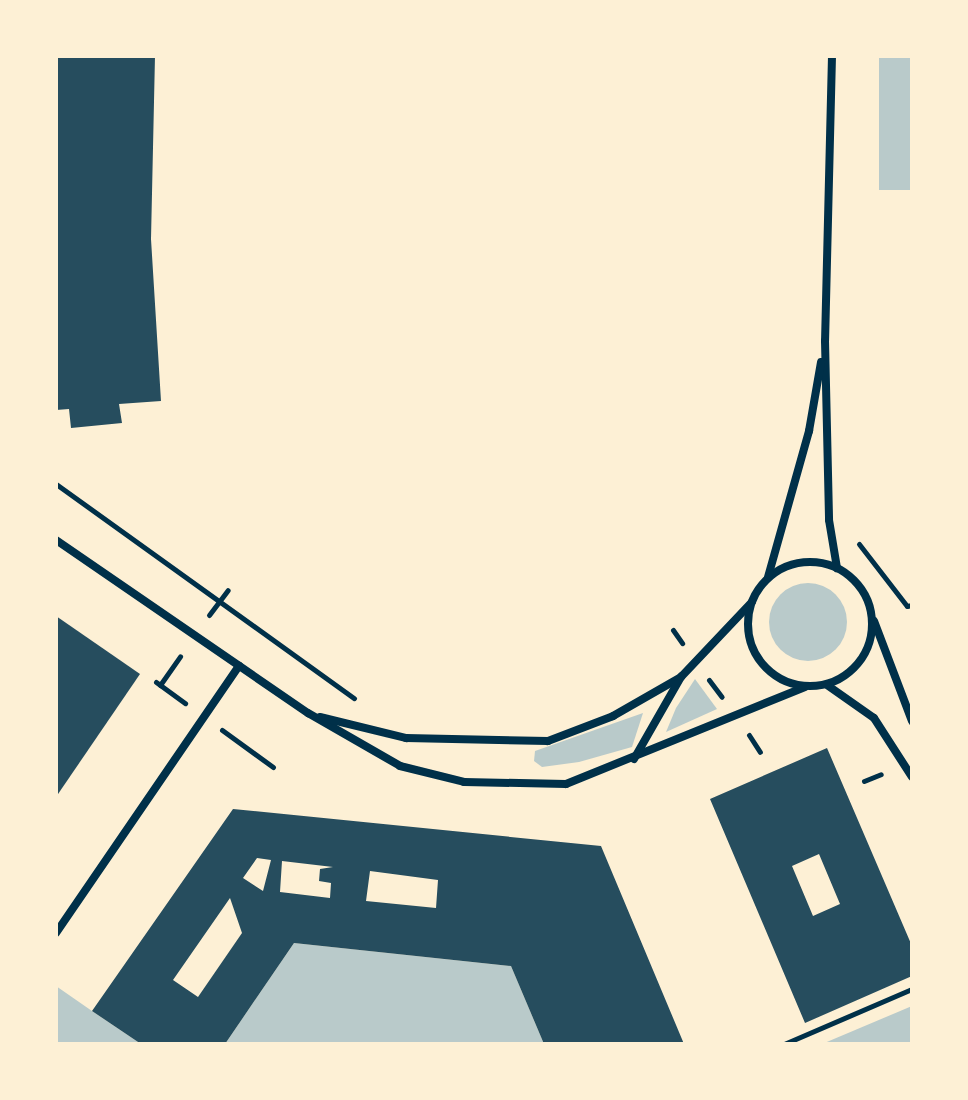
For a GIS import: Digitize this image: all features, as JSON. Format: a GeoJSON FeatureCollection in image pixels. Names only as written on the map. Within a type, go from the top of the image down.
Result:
{"type":"FeatureCollection","features":[{"type":"Feature","properties":{"kind":"street"},"geometry":{"type":"LineString","coordinates":[[832,56],[825,341],[829,520],[837,568]]}},
{"type":"Feature","properties":{"kind":"street"},"geometry":{"type":"LineString","coordinates":[[633,760],[681,677],[752,602],[767,578],[809,431],[825,341]]}},
{"type":"Feature","properties":{"kind":"street"},"geometry":{"type":"LineString","coordinates":[[56,540],[308,713],[400,766],[464,782],[566,784],[737,718],[805,687],[827,685],[844,677],[868,650],[871,614]]}},
{"type":"Feature","properties":{"kind":"street"},"geometry":{"type":"LineString","coordinates":[[767,578],[801,563],[837,568],[866,595],[912,721]]}},
{"type":"Feature","properties":{"kind":"street"},"geometry":{"type":"LineString","coordinates":[[752,602],[750,640],[757,658],[770,672],[805,687]]}},
{"type":"Feature","properties":{"kind":"street"},"geometry":{"type":"LineString","coordinates":[[56,933],[239,666]]}},
{"type":"Feature","properties":{"kind":"street"},"geometry":{"type":"LineString","coordinates":[[308,713],[406,738],[548,741],[613,716],[681,677]]}},
{"type":"Feature","properties":{"kind":"street"},"geometry":{"type":"LineString","coordinates":[[827,685],[874,718],[912,777]]}},
{"type":"Feature","properties":{"kind":"path"},"geometry":{"type":"LineString","coordinates":[[56,484],[354,698],[369,701]]}},
{"type":"Feature","properties":{"kind":"path"},"geometry":{"type":"LineString","coordinates":[[854,537],[907,606],[912,605]]}},
{"type":"Feature","properties":{"kind":"path"},"geometry":{"type":"LineString","coordinates":[[673,630],[687,650],[697,639]]}},
{"type":"Feature","properties":{"kind":"path"},"geometry":{"type":"LineString","coordinates":[[696,662],[760,752]]}},
{"type":"Feature","properties":{"kind":"path"},"geometry":{"type":"LineString","coordinates":[[784,1044],[795,1042],[912,989]]}},
{"type":"Feature","properties":{"kind":"shaded area"},"geometry":{"type":"Polygon","coordinates":[[[879,56],[912,56],[912,190],[879,190],[879,56]]]}},
{"type":"Feature","properties":{"kind":"shaded area"},"geometry":{"type":"Polygon","coordinates":[[[800,583],[816,583],[830,589],[841,600],[847,622],[841,644],[830,655],[816,661],[800,661],[786,655],[775,644],[769,630],[769,614],[775,600],[786,589],[800,583]]]}},
{"type":"Feature","properties":{"kind":"shaded area"},"geometry":{"type":"Polygon","coordinates":[[[695,679],[717,709],[666,732],[676,708],[695,679]]]}},
{"type":"Feature","properties":{"kind":"shaded area"},"geometry":{"type":"Polygon","coordinates":[[[643,713],[632,747],[579,762],[542,767],[534,761],[535,751],[643,713]]]}},
{"type":"Feature","properties":{"kind":"shaded area"},"geometry":{"type":"Polygon","coordinates":[[[294,943],[511,966],[544,1044],[225,1044],[294,943]]]}},
{"type":"Feature","properties":{"kind":"shaded area"},"geometry":{"type":"Polygon","coordinates":[[[56,986],[92,1011],[141,1044],[56,1044],[56,986]]]}},
{"type":"Feature","properties":{"kind":"shaded area"},"geometry":{"type":"Polygon","coordinates":[[[912,1006],[912,1044],[822,1044],[912,1006]]]}},
{"type":"Feature","properties":{"kind":"building"},"geometry":{"type":"Polygon","coordinates":[[[56,56],[155,56],[151,239],[161,401],[119,404],[122,423],[71,428],[69,409],[56,410],[56,56]]]}},
{"type":"Feature","properties":{"kind":"building"},"geometry":{"type":"Polygon","coordinates":[[[56,616],[140,674],[56,797],[56,616]]]}},
{"type":"Feature","properties":{"kind":"building"},"geometry":{"type":"Polygon","coordinates":[[[827,748],[912,946],[912,976],[805,1023],[710,799],[827,748]],[[819,854],[792,866],[813,916],[840,904],[819,854]]]}},
{"type":"Feature","properties":{"kind":"building"},"geometry":{"type":"Polygon","coordinates":[[[233,809],[601,846],[684,1044],[544,1044],[511,966],[294,943],[225,1044],[141,1044],[92,1011],[233,809]],[[257,858],[243,878],[263,891],[271,860],[257,858]],[[282,861],[280,892],[330,898],[331,883],[319,881],[320,869],[333,867],[282,861]],[[370,871],[366,901],[436,908],[438,880],[370,871]],[[230,898],[173,980],[198,997],[242,933],[230,898]]]}}]}
